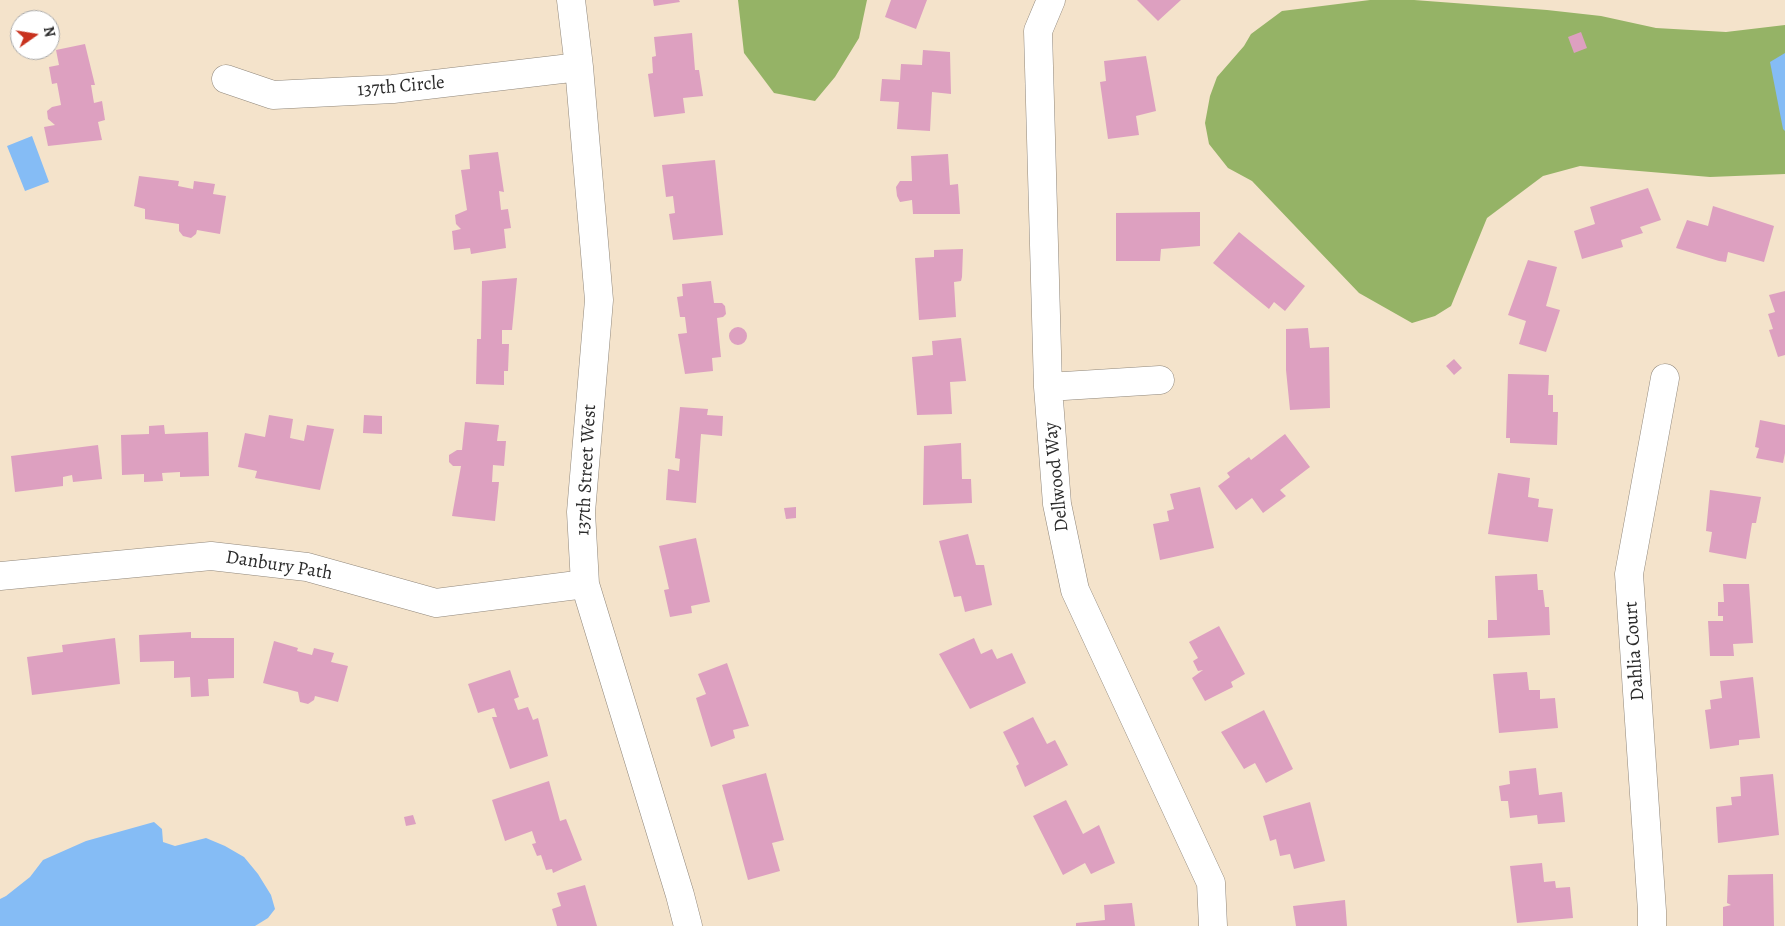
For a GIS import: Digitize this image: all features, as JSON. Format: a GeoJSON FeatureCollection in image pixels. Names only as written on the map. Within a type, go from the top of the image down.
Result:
{"type":"FeatureCollection","features":[{"type":"Feature","properties":{"kind":"street","name":"137th Street West"},"geometry":{"type":"LineString","coordinates":[[571,0],[579,67],[599,300],[581,512],[585,584],[688,926]]}},
{"type":"Feature","properties":{"kind":"street","name":"Dellwood Way"},"geometry":{"type":"LineString","coordinates":[[1051,0],[1038,31],[1048,386],[1057,504],[1075,590],[1211,883],[1213,926]]}},
{"type":"Feature","properties":{"kind":"street","name":"137th Circle"},"geometry":{"type":"LineString","coordinates":[[226,79],[273,95],[393,90],[579,67]]}},
{"type":"Feature","properties":{"kind":"street","name":"Dahlia Court"},"geometry":{"type":"LineString","coordinates":[[1652,926],[1630,574],[1665,378]]}},
{"type":"Feature","properties":{"kind":"street"},"geometry":{"type":"LineString","coordinates":[[1048,386],[1160,380]]}},
{"type":"Feature","properties":{"kind":"street","name":"Danbury Path"},"geometry":{"type":"LineString","coordinates":[[0,576],[211,556],[306,566],[436,603],[585,584]]}},
{"type":"Feature","properties":{"kind":"green space"},"geometry":{"type":"Polygon","coordinates":[[[738,0],[867,0],[859,38],[835,77],[815,101],[774,93],[744,53],[738,0]]]}},
{"type":"Feature","properties":{"kind":"green space"},"geometry":{"type":"Polygon","coordinates":[[[1370,0],[1414,0],[1547,10],[1601,16],[1656,28],[1726,32],[1785,25],[1785,174],[1710,177],[1580,166],[1543,176],[1487,218],[1451,306],[1435,316],[1412,323],[1359,293],[1252,181],[1228,168],[1209,144],[1205,123],[1210,96],[1217,77],[1244,46],[1251,34],[1282,11],[1370,0]]]}},
{"type":"Feature","properties":{"kind":"water"},"geometry":{"type":"Polygon","coordinates":[[[1785,53],[1785,131],[1783,129],[1770,62],[1785,53]]]}},
{"type":"Feature","properties":{"kind":"water"},"geometry":{"type":"Polygon","coordinates":[[[32,136],[49,182],[25,191],[7,146],[32,136]]]}},
{"type":"Feature","properties":{"kind":"water"},"geometry":{"type":"Polygon","coordinates":[[[154,822],[162,829],[163,842],[175,846],[206,838],[244,857],[258,874],[271,895],[275,909],[268,918],[255,926],[0,926],[0,899],[30,877],[43,860],[86,841],[154,822]]]}},
{"type":"Feature","properties":{"kind":"building"},"geometry":{"type":"Polygon","coordinates":[[[653,0],[679,0],[680,2],[654,6],[653,0]]]}},
{"type":"Feature","properties":{"kind":"building"},"geometry":{"type":"Polygon","coordinates":[[[891,0],[927,0],[916,29],[885,17],[891,0]]]}},
{"type":"Feature","properties":{"kind":"building"},"geometry":{"type":"Polygon","coordinates":[[[1137,0],[1181,0],[1158,21],[1137,0]]]}},
{"type":"Feature","properties":{"kind":"building"},"geometry":{"type":"Polygon","coordinates":[[[1581,32],[1587,48],[1574,53],[1568,37],[1581,32]]]}},
{"type":"Feature","properties":{"kind":"building"},"geometry":{"type":"Polygon","coordinates":[[[692,33],[695,70],[699,70],[703,96],[683,98],[685,113],[654,117],[648,74],[653,73],[652,57],[656,56],[654,37],[692,33]]]}},
{"type":"Feature","properties":{"kind":"building"},"geometry":{"type":"Polygon","coordinates":[[[85,44],[95,85],[91,85],[94,103],[102,101],[105,120],[98,122],[102,140],[48,146],[44,127],[55,125],[48,119],[47,111],[52,107],[61,105],[57,83],[52,84],[49,67],[59,65],[60,49],[85,44]]]}},
{"type":"Feature","properties":{"kind":"building"},"geometry":{"type":"Polygon","coordinates":[[[923,50],[950,52],[951,94],[932,92],[930,131],[897,129],[899,102],[880,101],[882,79],[900,80],[901,64],[922,65],[923,50]]]}},
{"type":"Feature","properties":{"kind":"building"},"geometry":{"type":"Polygon","coordinates":[[[1146,56],[1156,111],[1136,116],[1139,135],[1108,139],[1100,82],[1106,81],[1104,61],[1146,56]]]}},
{"type":"Feature","properties":{"kind":"building"},"geometry":{"type":"Polygon","coordinates":[[[498,152],[504,192],[499,191],[501,210],[508,209],[511,228],[504,229],[506,248],[471,254],[470,248],[454,250],[452,231],[461,229],[456,224],[455,215],[467,210],[461,170],[470,169],[469,155],[498,152]]]}},
{"type":"Feature","properties":{"kind":"building"},"geometry":{"type":"Polygon","coordinates":[[[948,154],[950,185],[958,184],[960,214],[913,214],[912,200],[900,202],[896,187],[900,181],[912,181],[911,156],[948,154]]]}},
{"type":"Feature","properties":{"kind":"building"},"geometry":{"type":"Polygon","coordinates":[[[715,160],[723,235],[673,240],[669,214],[675,213],[673,196],[666,197],[662,165],[715,160]]]}},
{"type":"Feature","properties":{"kind":"building"},"geometry":{"type":"Polygon","coordinates":[[[139,176],[179,181],[178,186],[193,189],[194,181],[215,184],[213,194],[226,196],[220,234],[197,230],[196,234],[191,238],[183,236],[179,231],[179,224],[145,219],[145,209],[134,206],[139,176]]]}},
{"type":"Feature","properties":{"kind":"building"},"geometry":{"type":"Polygon","coordinates":[[[1648,188],[1661,220],[1640,227],[1643,233],[1621,240],[1623,247],[1582,259],[1574,231],[1595,224],[1590,207],[1648,188]]]}},
{"type":"Feature","properties":{"kind":"building"},"geometry":{"type":"Polygon","coordinates":[[[1713,206],[1774,226],[1764,262],[1728,252],[1726,262],[1719,261],[1676,248],[1687,220],[1708,226],[1713,206]]]}},
{"type":"Feature","properties":{"kind":"building"},"geometry":{"type":"Polygon","coordinates":[[[1200,212],[1200,246],[1161,249],[1160,261],[1116,261],[1116,213],[1200,212]]]}},
{"type":"Feature","properties":{"kind":"building"},"geometry":{"type":"Polygon","coordinates":[[[1239,232],[1305,286],[1285,311],[1274,302],[1269,309],[1213,263],[1239,232]]]}},
{"type":"Feature","properties":{"kind":"building"},"geometry":{"type":"Polygon","coordinates":[[[963,249],[961,281],[954,282],[956,317],[919,320],[915,258],[934,257],[934,250],[963,249]]]}},
{"type":"Feature","properties":{"kind":"building"},"geometry":{"type":"Polygon","coordinates":[[[1528,260],[1557,267],[1546,306],[1560,310],[1546,352],[1519,344],[1526,321],[1508,315],[1528,260]]]}},
{"type":"Feature","properties":{"kind":"building"},"geometry":{"type":"Polygon","coordinates":[[[517,278],[512,330],[502,330],[502,344],[509,344],[508,371],[504,371],[504,385],[476,384],[477,339],[481,339],[482,281],[517,278]]]}},
{"type":"Feature","properties":{"kind":"building"},"geometry":{"type":"Polygon","coordinates":[[[711,281],[714,303],[722,303],[725,306],[726,314],[723,317],[717,318],[721,357],[712,358],[713,371],[685,374],[678,334],[687,333],[685,317],[680,317],[677,297],[683,296],[682,284],[711,281]]]}},
{"type":"Feature","properties":{"kind":"building"},"geometry":{"type":"Polygon","coordinates":[[[1785,291],[1785,355],[1778,357],[1769,330],[1773,329],[1768,314],[1775,312],[1769,295],[1785,291]]]}},
{"type":"Feature","properties":{"kind":"building"},"geometry":{"type":"Polygon","coordinates":[[[738,327],[744,330],[747,336],[744,342],[738,345],[732,342],[729,336],[732,330],[738,327]]]}},
{"type":"Feature","properties":{"kind":"building"},"geometry":{"type":"Polygon","coordinates":[[[1308,328],[1310,348],[1329,347],[1330,408],[1290,410],[1286,370],[1286,329],[1308,328]]]}},
{"type":"Feature","properties":{"kind":"building"},"geometry":{"type":"Polygon","coordinates":[[[961,338],[966,381],[950,382],[952,414],[917,415],[912,357],[933,355],[932,341],[961,338]]]}},
{"type":"Feature","properties":{"kind":"building"},"geometry":{"type":"Polygon","coordinates":[[[1454,359],[1462,368],[1454,375],[1446,366],[1454,359]]]}},
{"type":"Feature","properties":{"kind":"building"},"geometry":{"type":"Polygon","coordinates":[[[1508,374],[1549,375],[1548,395],[1553,395],[1553,412],[1558,412],[1557,445],[1510,443],[1510,438],[1506,438],[1508,374]]]}},
{"type":"Feature","properties":{"kind":"building"},"geometry":{"type":"Polygon","coordinates":[[[680,407],[708,409],[707,415],[723,416],[722,436],[701,434],[696,503],[666,500],[668,469],[679,471],[680,459],[675,458],[680,407]]]}},
{"type":"Feature","properties":{"kind":"building"},"geometry":{"type":"Polygon","coordinates":[[[269,415],[293,419],[290,438],[304,441],[307,425],[334,429],[320,490],[255,478],[257,471],[238,467],[245,433],[265,437],[269,415]]]}},
{"type":"Feature","properties":{"kind":"building"},"geometry":{"type":"Polygon","coordinates":[[[364,415],[382,416],[382,434],[363,433],[364,415]]]}},
{"type":"Feature","properties":{"kind":"building"},"geometry":{"type":"Polygon","coordinates":[[[1760,420],[1785,425],[1783,463],[1756,458],[1759,448],[1755,447],[1760,420]]]}},
{"type":"Feature","properties":{"kind":"building"},"geometry":{"type":"Polygon","coordinates":[[[465,422],[499,425],[497,441],[506,441],[504,466],[493,465],[492,482],[499,482],[495,521],[452,516],[461,466],[453,466],[449,462],[449,455],[457,450],[462,450],[465,422]]]}},
{"type":"Feature","properties":{"kind":"building"},"geometry":{"type":"Polygon","coordinates":[[[164,425],[165,434],[208,432],[209,476],[180,477],[180,472],[162,473],[163,481],[144,482],[144,474],[122,475],[121,435],[149,434],[149,426],[164,425]]]}},
{"type":"Feature","properties":{"kind":"building"},"geometry":{"type":"Polygon","coordinates":[[[1285,434],[1310,467],[1280,490],[1286,496],[1263,513],[1252,498],[1236,510],[1218,486],[1230,477],[1227,473],[1249,457],[1251,460],[1285,434]]]}},
{"type":"Feature","properties":{"kind":"building"},"geometry":{"type":"Polygon","coordinates":[[[961,443],[962,479],[971,479],[972,503],[923,505],[924,446],[961,443]]]}},
{"type":"Feature","properties":{"kind":"building"},"geometry":{"type":"Polygon","coordinates":[[[98,445],[102,479],[73,482],[72,475],[63,477],[63,486],[15,492],[11,456],[98,445]]]}},
{"type":"Feature","properties":{"kind":"building"},"geometry":{"type":"Polygon","coordinates":[[[1498,473],[1530,478],[1528,497],[1539,499],[1538,507],[1553,509],[1548,542],[1488,534],[1498,473]]]}},
{"type":"Feature","properties":{"kind":"building"},"geometry":{"type":"Polygon","coordinates":[[[1200,487],[1214,548],[1160,560],[1153,524],[1169,521],[1167,511],[1174,509],[1170,494],[1200,487]]]}},
{"type":"Feature","properties":{"kind":"building"},"geometry":{"type":"Polygon","coordinates":[[[1710,490],[1761,497],[1756,523],[1752,523],[1746,559],[1709,552],[1712,532],[1706,531],[1710,490]]]}},
{"type":"Feature","properties":{"kind":"building"},"geometry":{"type":"Polygon","coordinates":[[[796,507],[796,518],[786,519],[784,508],[796,507]]]}},
{"type":"Feature","properties":{"kind":"building"},"geometry":{"type":"Polygon","coordinates":[[[968,534],[976,565],[984,565],[992,605],[965,612],[961,596],[954,597],[939,541],[968,534]]]}},
{"type":"Feature","properties":{"kind":"building"},"geometry":{"type":"Polygon","coordinates":[[[696,538],[710,602],[691,606],[692,613],[670,617],[664,590],[669,589],[659,546],[696,538]]]}},
{"type":"Feature","properties":{"kind":"building"},"geometry":{"type":"Polygon","coordinates":[[[1537,574],[1538,590],[1543,590],[1545,607],[1549,607],[1550,635],[1488,638],[1488,620],[1497,620],[1495,576],[1537,574]]]}},
{"type":"Feature","properties":{"kind":"building"},"geometry":{"type":"Polygon","coordinates":[[[1723,584],[1749,584],[1753,643],[1733,644],[1734,656],[1710,656],[1708,621],[1723,621],[1723,616],[1718,616],[1718,602],[1724,602],[1723,584]]]}},
{"type":"Feature","properties":{"kind":"building"},"geometry":{"type":"Polygon","coordinates":[[[1219,626],[1245,674],[1231,682],[1233,687],[1205,701],[1192,678],[1203,670],[1198,671],[1193,661],[1198,658],[1189,642],[1219,626]]]}},
{"type":"Feature","properties":{"kind":"building"},"geometry":{"type":"Polygon","coordinates":[[[191,632],[191,638],[234,638],[234,678],[208,679],[209,696],[191,697],[190,677],[174,678],[174,661],[140,662],[139,635],[191,632]]]}},
{"type":"Feature","properties":{"kind":"building"},"geometry":{"type":"Polygon","coordinates":[[[115,638],[120,684],[32,695],[27,657],[63,652],[62,645],[115,638]]]}},
{"type":"Feature","properties":{"kind":"building"},"geometry":{"type":"Polygon","coordinates":[[[974,638],[981,654],[992,649],[997,659],[1012,653],[1026,683],[970,709],[939,654],[974,638]]]}},
{"type":"Feature","properties":{"kind":"building"},"geometry":{"type":"Polygon","coordinates":[[[274,641],[298,648],[297,651],[312,655],[314,648],[334,653],[331,662],[348,666],[338,702],[315,696],[314,700],[308,704],[300,702],[298,692],[263,683],[274,641]]]}},
{"type":"Feature","properties":{"kind":"building"},"geometry":{"type":"Polygon","coordinates":[[[727,663],[749,726],[733,730],[735,738],[711,747],[696,698],[706,694],[698,674],[727,663]]]}},
{"type":"Feature","properties":{"kind":"building"},"geometry":{"type":"Polygon","coordinates":[[[510,670],[519,697],[514,699],[518,710],[528,707],[533,720],[538,718],[548,756],[510,769],[492,717],[497,717],[494,708],[478,713],[468,684],[510,670]]]}},
{"type":"Feature","properties":{"kind":"building"},"geometry":{"type":"Polygon","coordinates":[[[1527,672],[1529,690],[1540,690],[1540,699],[1555,698],[1558,728],[1499,733],[1493,674],[1527,672]]]}},
{"type":"Feature","properties":{"kind":"building"},"geometry":{"type":"Polygon","coordinates":[[[1753,677],[1760,738],[1739,740],[1739,745],[1710,749],[1705,710],[1711,709],[1710,700],[1722,698],[1720,681],[1753,677]]]}},
{"type":"Feature","properties":{"kind":"building"},"geometry":{"type":"Polygon","coordinates":[[[1264,710],[1293,769],[1266,783],[1255,763],[1244,769],[1221,732],[1264,710]]]}},
{"type":"Feature","properties":{"kind":"building"},"geometry":{"type":"Polygon","coordinates":[[[1033,717],[1047,744],[1055,740],[1068,765],[1025,787],[1016,766],[1019,764],[1003,732],[1033,717]]]}},
{"type":"Feature","properties":{"kind":"building"},"geometry":{"type":"Polygon","coordinates":[[[1536,768],[1539,795],[1562,792],[1565,822],[1538,824],[1537,815],[1510,818],[1508,801],[1501,801],[1499,786],[1510,784],[1509,771],[1536,768]]]}},
{"type":"Feature","properties":{"kind":"building"},"geometry":{"type":"Polygon","coordinates":[[[766,773],[784,840],[772,843],[780,871],[748,880],[722,785],[766,773]]]}},
{"type":"Feature","properties":{"kind":"building"},"geometry":{"type":"Polygon","coordinates":[[[1773,774],[1779,835],[1718,843],[1716,807],[1732,805],[1731,797],[1741,796],[1740,777],[1773,774]]]}},
{"type":"Feature","properties":{"kind":"building"},"geometry":{"type":"Polygon","coordinates":[[[549,781],[560,821],[566,819],[582,860],[553,873],[552,869],[546,870],[541,855],[537,856],[532,844],[536,843],[532,831],[505,841],[492,800],[549,781]]]}},
{"type":"Feature","properties":{"kind":"building"},"geometry":{"type":"Polygon","coordinates":[[[1066,800],[1083,834],[1099,825],[1115,863],[1091,874],[1085,863],[1063,875],[1033,816],[1066,800]]]}},
{"type":"Feature","properties":{"kind":"building"},"geometry":{"type":"Polygon","coordinates":[[[1310,802],[1325,861],[1294,869],[1290,854],[1280,856],[1276,839],[1270,841],[1263,816],[1310,802]]]}},
{"type":"Feature","properties":{"kind":"building"},"geometry":{"type":"Polygon","coordinates":[[[413,815],[416,824],[406,826],[404,817],[413,815]]]}},
{"type":"Feature","properties":{"kind":"building"},"geometry":{"type":"Polygon","coordinates":[[[1542,863],[1544,882],[1555,881],[1556,888],[1570,887],[1573,918],[1517,923],[1510,866],[1542,863]]]}},
{"type":"Feature","properties":{"kind":"building"},"geometry":{"type":"Polygon","coordinates":[[[1773,874],[1774,926],[1723,926],[1723,907],[1731,905],[1727,903],[1728,875],[1773,874]]]}},
{"type":"Feature","properties":{"kind":"building"},"geometry":{"type":"Polygon","coordinates":[[[585,885],[597,926],[557,926],[552,909],[561,906],[557,893],[585,885]]]}},
{"type":"Feature","properties":{"kind":"building"},"geometry":{"type":"Polygon","coordinates":[[[1345,900],[1347,926],[1296,926],[1293,906],[1345,900]]]}},
{"type":"Feature","properties":{"kind":"building"},"geometry":{"type":"Polygon","coordinates":[[[1132,903],[1135,926],[1076,926],[1076,923],[1105,920],[1104,905],[1132,903]]]}}]}
